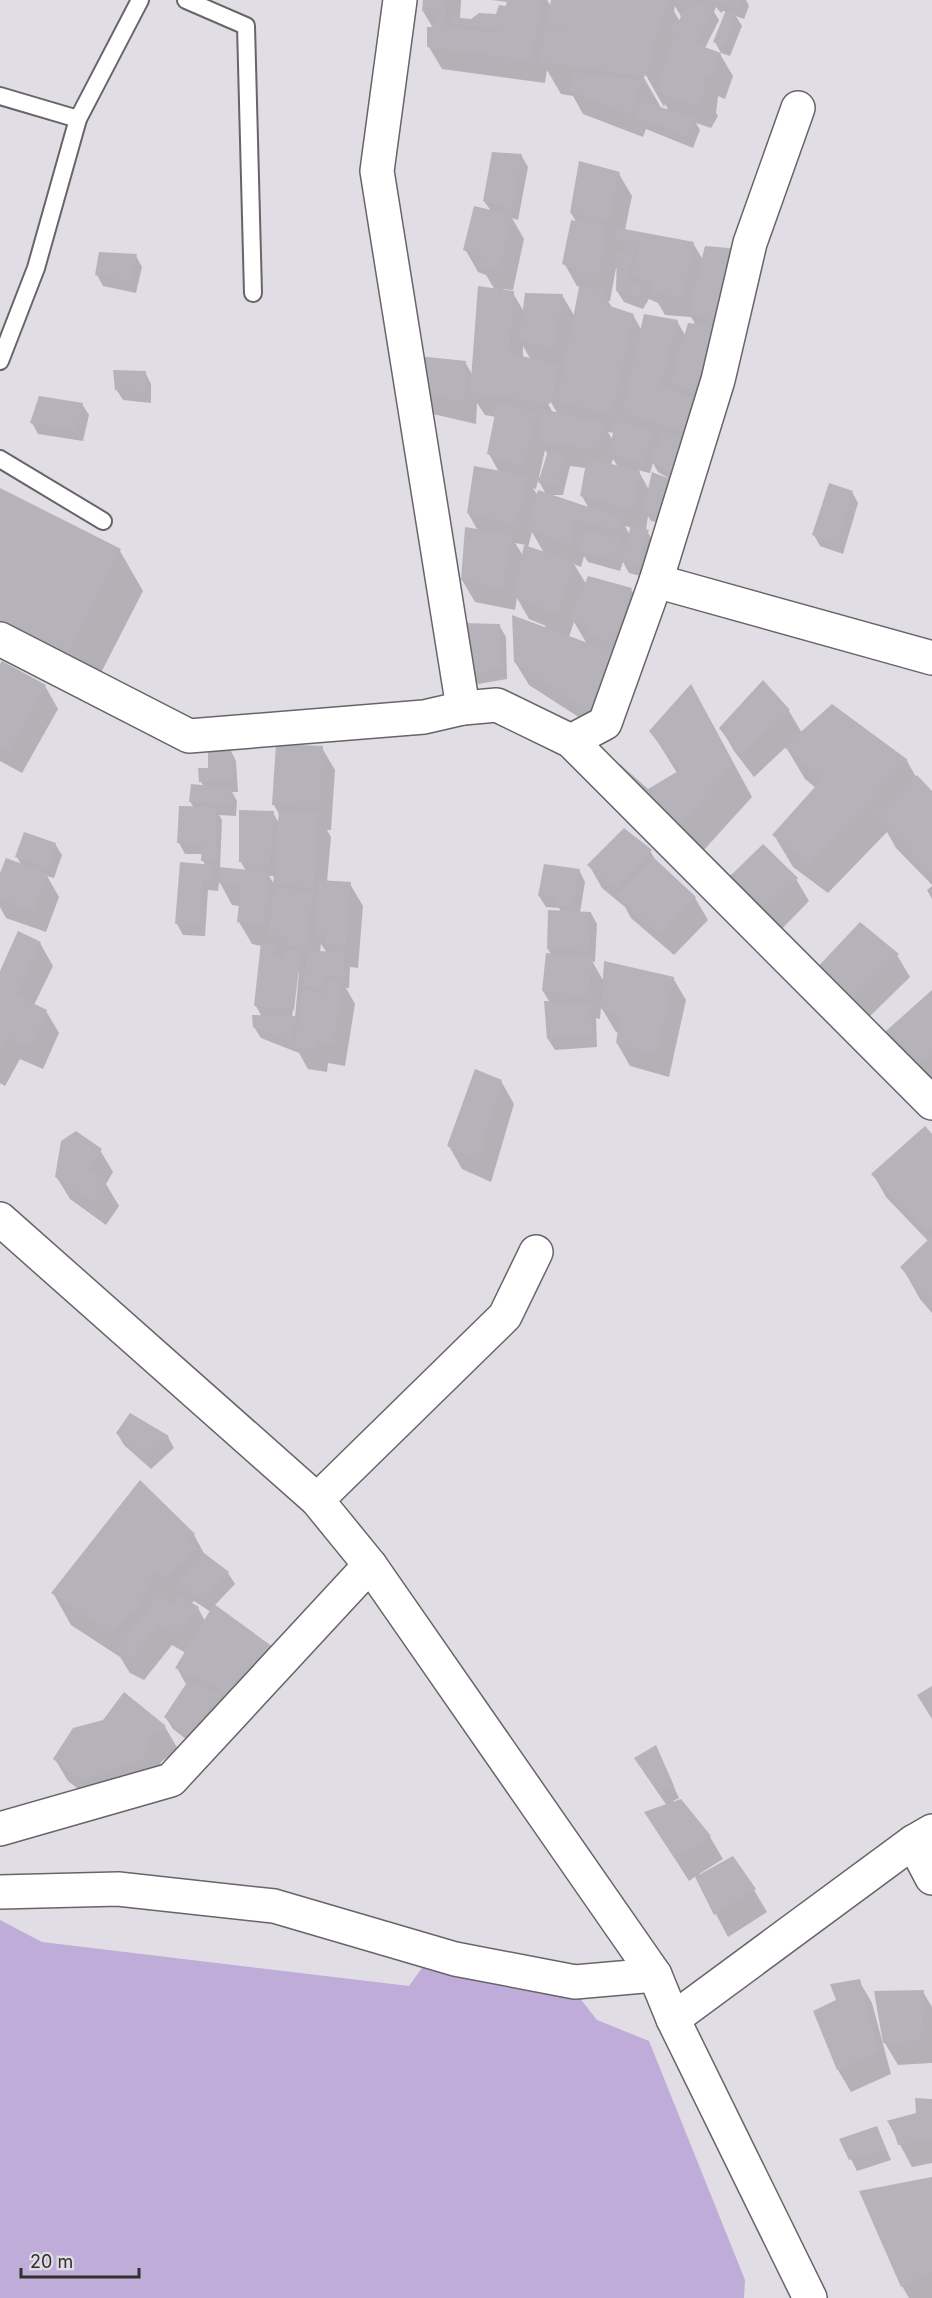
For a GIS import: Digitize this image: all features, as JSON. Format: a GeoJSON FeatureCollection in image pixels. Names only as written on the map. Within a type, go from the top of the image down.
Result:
{"type":"FeatureCollection","features":[{"type":"Feature","properties":{"kind":"street"},"geometry":{"type":"LineString","coordinates":[[400,0],[378,171],[463,708]]}},
{"type":"Feature","properties":{"kind":"street"},"geometry":{"type":"LineString","coordinates":[[571,741],[605,723],[656,581],[718,380],[750,243],[798,108]]}},
{"type":"Feature","properties":{"kind":"street"},"geometry":{"type":"LineString","coordinates":[[656,581],[929,660]]}},
{"type":"Feature","properties":{"kind":"street"},"geometry":{"type":"LineString","coordinates":[[0,639],[189,736],[424,717],[463,708],[497,705],[571,741],[932,1103]]}},
{"type":"Feature","properties":{"kind":"street"},"geometry":{"type":"LineString","coordinates":[[0,1219],[317,1500],[370,1565],[655,1975],[673,2019],[810,2298]]}},
{"type":"Feature","properties":{"kind":"street"},"geometry":{"type":"LineString","coordinates":[[317,1500],[505,1316],[536,1252]]}},
{"type":"Feature","properties":{"kind":"street"},"geometry":{"type":"LineString","coordinates":[[0,1829],[171,1780],[370,1565]]}},
{"type":"Feature","properties":{"kind":"street"},"geometry":{"type":"LineString","coordinates":[[673,2019],[922,1836],[932,1878]]}},
{"type":"Feature","properties":{"kind":"street"},"geometry":{"type":"LineString","coordinates":[[0,1892],[118,1889],[274,1906],[455,1959],[575,1982],[655,1975]]}},
{"type":"Feature","properties":{"kind":"lane"},"geometry":{"type":"LineString","coordinates":[[0,361],[36,268],[78,118],[140,0]]}},
{"type":"Feature","properties":{"kind":"lane"},"geometry":{"type":"LineString","coordinates":[[186,0],[246,26],[253,293]]}},
{"type":"Feature","properties":{"kind":"lane"},"geometry":{"type":"LineString","coordinates":[[0,96],[78,118]]}},
{"type":"Feature","properties":{"kind":"lane"},"geometry":{"type":"LineString","coordinates":[[0,459],[103,521]]}},
{"type":"Feature","properties":{"kind":"shaded area"},"geometry":{"type":"Polygon","coordinates":[[[0,1920],[42,1942],[409,1986],[440,1943],[512,1953],[575,1992],[597,2020],[649,2041],[745,2280],[744,2298],[0,2298],[0,1920]]]}},
{"type":"Feature","properties":{"kind":"building"},"geometry":{"type":"Polygon","coordinates":[[[423,0],[447,0],[445,28],[499,33],[501,30],[449,23],[451,17],[471,19],[479,13],[496,14],[499,5],[506,6],[507,0],[542,0],[532,61],[427,47],[427,27],[434,27],[437,13],[422,11],[423,0]]]}},
{"type":"Feature","properties":{"kind":"building"},"geometry":{"type":"Polygon","coordinates":[[[551,0],[667,0],[645,77],[541,62],[545,28],[563,32],[565,29],[547,26],[551,0]]]}},
{"type":"Feature","properties":{"kind":"building"},"geometry":{"type":"Polygon","coordinates":[[[688,0],[713,8],[696,44],[721,53],[712,77],[706,74],[704,91],[706,93],[698,106],[655,91],[675,36],[669,34],[672,25],[677,25],[688,0]]]}},
{"type":"Feature","properties":{"kind":"building"},"geometry":{"type":"Polygon","coordinates":[[[717,0],[741,0],[738,9],[717,0]]]}},
{"type":"Feature","properties":{"kind":"building"},"geometry":{"type":"Polygon","coordinates":[[[726,10],[737,14],[724,46],[713,42],[726,10]]]}},
{"type":"Feature","properties":{"kind":"building"},"geometry":{"type":"Polygon","coordinates":[[[573,72],[643,80],[630,115],[569,91],[573,72]]]}},
{"type":"Feature","properties":{"kind":"building"},"geometry":{"type":"Polygon","coordinates":[[[641,101],[695,118],[687,137],[636,117],[641,101]]]}},
{"type":"Feature","properties":{"kind":"building"},"geometry":{"type":"Polygon","coordinates":[[[492,152],[522,154],[512,210],[483,201],[492,152]]]}},
{"type":"Feature","properties":{"kind":"building"},"geometry":{"type":"Polygon","coordinates":[[[579,161],[620,172],[609,220],[570,213],[579,161]]]}},
{"type":"Feature","properties":{"kind":"building"},"geometry":{"type":"Polygon","coordinates":[[[474,206],[512,215],[500,268],[479,266],[482,257],[463,250],[474,206]]]}},
{"type":"Feature","properties":{"kind":"building"},"geometry":{"type":"Polygon","coordinates":[[[571,220],[607,226],[598,279],[577,278],[578,270],[562,264],[571,220]]]}},
{"type":"Feature","properties":{"kind":"building"},"geometry":{"type":"Polygon","coordinates":[[[619,228],[694,242],[683,296],[651,293],[651,283],[631,275],[640,242],[614,241],[619,228]]]}},
{"type":"Feature","properties":{"kind":"building"},"geometry":{"type":"Polygon","coordinates":[[[705,246],[741,249],[723,322],[688,314],[705,246]]]}},
{"type":"Feature","properties":{"kind":"building"},"geometry":{"type":"Polygon","coordinates":[[[634,249],[627,282],[644,287],[637,298],[616,291],[617,250],[634,249]]]}},
{"type":"Feature","properties":{"kind":"building"},"geometry":{"type":"Polygon","coordinates":[[[99,252],[137,254],[130,282],[95,275],[99,252]]]}},
{"type":"Feature","properties":{"kind":"building"},"geometry":{"type":"Polygon","coordinates":[[[478,286],[514,291],[509,353],[560,365],[550,404],[470,393],[478,286]]]}},
{"type":"Feature","properties":{"kind":"building"},"geometry":{"type":"Polygon","coordinates":[[[579,287],[603,290],[601,303],[634,314],[612,413],[557,403],[579,287]]]}},
{"type":"Feature","properties":{"kind":"building"},"geometry":{"type":"Polygon","coordinates":[[[525,293],[563,294],[554,348],[519,341],[525,293]]]}},
{"type":"Feature","properties":{"kind":"building"},"geometry":{"type":"Polygon","coordinates":[[[644,314],[678,320],[660,387],[693,397],[683,432],[622,413],[644,314]]]}},
{"type":"Feature","properties":{"kind":"building"},"geometry":{"type":"Polygon","coordinates":[[[688,323],[718,326],[700,392],[670,383],[688,323]]]}},
{"type":"Feature","properties":{"kind":"building"},"geometry":{"type":"Polygon","coordinates":[[[418,356],[466,361],[464,402],[418,392],[418,356]]]}},
{"type":"Feature","properties":{"kind":"building"},"geometry":{"type":"Polygon","coordinates":[[[113,370],[146,371],[145,392],[115,390],[113,370]]]}},
{"type":"Feature","properties":{"kind":"building"},"geometry":{"type":"Polygon","coordinates":[[[39,396],[83,403],[77,431],[30,423],[39,396]]]}},
{"type":"Feature","properties":{"kind":"building"},"geometry":{"type":"Polygon","coordinates":[[[497,404],[537,411],[523,467],[487,454],[497,404]]]}},
{"type":"Feature","properties":{"kind":"building"},"geometry":{"type":"Polygon","coordinates":[[[543,409],[605,424],[597,450],[538,441],[543,409]]]}},
{"type":"Feature","properties":{"kind":"building"},"geometry":{"type":"Polygon","coordinates":[[[616,421],[653,431],[644,463],[608,453],[616,421]]]}},
{"type":"Feature","properties":{"kind":"building"},"geometry":{"type":"Polygon","coordinates":[[[663,431],[687,441],[674,475],[650,461],[663,431]]]}},
{"type":"Feature","properties":{"kind":"building"},"geometry":{"type":"Polygon","coordinates":[[[547,454],[564,454],[557,485],[538,483],[547,454]]]}},
{"type":"Feature","properties":{"kind":"building"},"geometry":{"type":"Polygon","coordinates":[[[587,458],[640,471],[633,510],[580,496],[587,458]]]}},
{"type":"Feature","properties":{"kind":"building"},"geometry":{"type":"Polygon","coordinates":[[[474,466],[528,476],[516,524],[467,513],[474,466]]]}},
{"type":"Feature","properties":{"kind":"building"},"geometry":{"type":"Polygon","coordinates":[[[652,472],[675,481],[667,514],[643,511],[652,472]]]}},
{"type":"Feature","properties":{"kind":"building"},"geometry":{"type":"Polygon","coordinates":[[[829,483],[853,491],[837,543],[812,535],[829,483]]]}},
{"type":"Feature","properties":{"kind":"building"},"geometry":{"type":"Polygon","coordinates":[[[0,488],[121,549],[64,661],[0,629],[0,488]]]}},
{"type":"Feature","properties":{"kind":"building"},"geometry":{"type":"Polygon","coordinates":[[[538,490],[621,518],[617,531],[575,519],[569,545],[528,529],[538,490]]]}},
{"type":"Feature","properties":{"kind":"building"},"geometry":{"type":"Polygon","coordinates":[[[631,525],[649,530],[638,567],[621,562],[631,525]]]}},
{"type":"Feature","properties":{"kind":"building"},"geometry":{"type":"Polygon","coordinates":[[[465,527],[513,535],[502,588],[461,580],[465,527]]]}},
{"type":"Feature","properties":{"kind":"building"},"geometry":{"type":"Polygon","coordinates":[[[585,529],[620,539],[614,561],[580,551],[585,529]]]}},
{"type":"Feature","properties":{"kind":"building"},"geometry":{"type":"Polygon","coordinates":[[[524,545],[575,562],[557,615],[514,596],[524,545]]]}},
{"type":"Feature","properties":{"kind":"building"},"geometry":{"type":"Polygon","coordinates":[[[588,576],[632,588],[613,644],[586,635],[588,626],[570,618],[588,576]]]}},
{"type":"Feature","properties":{"kind":"building"},"geometry":{"type":"Polygon","coordinates":[[[512,615],[615,653],[598,717],[514,662],[512,615]]]}},
{"type":"Feature","properties":{"kind":"building"},"geometry":{"type":"Polygon","coordinates":[[[462,623],[500,624],[502,668],[470,674],[462,623]]]}},
{"type":"Feature","properties":{"kind":"building"},"geometry":{"type":"Polygon","coordinates":[[[2,661],[46,685],[9,752],[0,747],[0,664],[2,661]]]}},
{"type":"Feature","properties":{"kind":"building"},"geometry":{"type":"Polygon","coordinates":[[[763,680],[790,710],[740,755],[719,728],[763,680]]]}},
{"type":"Feature","properties":{"kind":"building"},"geometry":{"type":"Polygon","coordinates":[[[691,684],[734,764],[674,831],[614,773],[620,764],[648,789],[680,770],[649,731],[691,684]]]}},
{"type":"Feature","properties":{"kind":"building"},"geometry":{"type":"Polygon","coordinates":[[[832,704],[908,760],[809,862],[772,835],[823,778],[784,747],[832,704]]]}},
{"type":"Feature","properties":{"kind":"building"},"geometry":{"type":"Polygon","coordinates":[[[276,744],[323,746],[319,808],[272,805],[276,744]]]}},
{"type":"Feature","properties":{"kind":"building"},"geometry":{"type":"Polygon","coordinates":[[[231,748],[232,781],[199,782],[198,768],[208,768],[208,749],[231,748]]]}},
{"type":"Feature","properties":{"kind":"building"},"geometry":{"type":"Polygon","coordinates":[[[917,775],[932,791],[932,874],[876,815],[917,775]]]}},
{"type":"Feature","properties":{"kind":"building"},"geometry":{"type":"Polygon","coordinates":[[[191,784],[232,788],[230,805],[189,802],[191,784]]]}},
{"type":"Feature","properties":{"kind":"building"},"geometry":{"type":"Polygon","coordinates":[[[179,806],[217,807],[215,862],[201,861],[202,844],[177,843],[179,806]]]}},
{"type":"Feature","properties":{"kind":"building"},"geometry":{"type":"Polygon","coordinates":[[[239,810],[274,811],[270,866],[239,862],[239,810]]]}},
{"type":"Feature","properties":{"kind":"building"},"geometry":{"type":"Polygon","coordinates":[[[279,810],[319,813],[313,888],[273,885],[279,810]]]}},
{"type":"Feature","properties":{"kind":"building"},"geometry":{"type":"Polygon","coordinates":[[[624,828],[652,850],[614,888],[587,865],[624,828]]]}},
{"type":"Feature","properties":{"kind":"building"},"geometry":{"type":"Polygon","coordinates":[[[24,832],[56,843],[48,868],[15,857],[24,832]]]}},
{"type":"Feature","properties":{"kind":"building"},"geometry":{"type":"Polygon","coordinates":[[[763,844],[798,878],[762,913],[728,878],[763,844]]]}},
{"type":"Feature","properties":{"kind":"building"},"geometry":{"type":"Polygon","coordinates":[[[6,858],[47,873],[33,911],[0,899],[0,873],[6,858]]]}},
{"type":"Feature","properties":{"kind":"building"},"geometry":{"type":"Polygon","coordinates":[[[654,858],[696,897],[660,934],[616,895],[654,858]]]}},
{"type":"Feature","properties":{"kind":"building"},"geometry":{"type":"Polygon","coordinates":[[[180,862],[213,865],[212,880],[203,879],[199,926],[175,924],[180,862]]]}},
{"type":"Feature","properties":{"kind":"building"},"geometry":{"type":"Polygon","coordinates":[[[544,864],[580,869],[573,907],[555,905],[556,898],[538,896],[544,864]]]}},
{"type":"Feature","properties":{"kind":"building"},"geometry":{"type":"Polygon","coordinates":[[[219,867],[269,872],[263,925],[237,922],[241,885],[218,883],[219,867]]]}},
{"type":"Feature","properties":{"kind":"building"},"geometry":{"type":"Polygon","coordinates":[[[319,880],[351,882],[346,946],[326,944],[326,935],[314,934],[319,880]]]}},
{"type":"Feature","properties":{"kind":"building"},"geometry":{"type":"Polygon","coordinates":[[[274,887],[313,891],[306,948],[288,946],[289,936],[269,934],[274,887]]]}},
{"type":"Feature","properties":{"kind":"building"},"geometry":{"type":"Polygon","coordinates":[[[548,910],[591,912],[590,951],[547,949],[548,910]]]}},
{"type":"Feature","properties":{"kind":"building"},"geometry":{"type":"Polygon","coordinates":[[[860,922],[899,954],[849,1002],[814,971],[860,922]]]}},
{"type":"Feature","properties":{"kind":"building"},"geometry":{"type":"Polygon","coordinates":[[[18,931],[41,942],[16,995],[47,1010],[30,1048],[7,1037],[0,1050],[0,971],[18,931]]]}},
{"type":"Feature","properties":{"kind":"building"},"geometry":{"type":"Polygon","coordinates":[[[261,942],[275,944],[274,956],[283,957],[287,949],[301,950],[294,1010],[254,1006],[261,942]]]}},
{"type":"Feature","properties":{"kind":"building"},"geometry":{"type":"Polygon","coordinates":[[[307,950],[345,953],[343,977],[325,976],[324,988],[304,986],[307,950]]]}},
{"type":"Feature","properties":{"kind":"building"},"geometry":{"type":"Polygon","coordinates":[[[546,953],[593,958],[588,997],[542,991],[546,953]]]}},
{"type":"Feature","properties":{"kind":"building"},"geometry":{"type":"Polygon","coordinates":[[[604,961],[674,977],[656,1055],[616,1043],[620,1016],[601,1009],[604,961]]]}},
{"type":"Feature","properties":{"kind":"building"},"geometry":{"type":"Polygon","coordinates":[[[327,977],[343,980],[333,1044],[316,1041],[314,1050],[294,1047],[303,990],[325,994],[327,977]]]}},
{"type":"Feature","properties":{"kind":"building"},"geometry":{"type":"Polygon","coordinates":[[[932,990],[932,1054],[915,1066],[885,1032],[932,990]]]}},
{"type":"Feature","properties":{"kind":"building"},"geometry":{"type":"Polygon","coordinates":[[[544,1001],[590,1004],[592,1036],[547,1039],[544,1001]]]}},
{"type":"Feature","properties":{"kind":"building"},"geometry":{"type":"Polygon","coordinates":[[[252,1015],[297,1016],[292,1042],[253,1027],[252,1015]]]}},
{"type":"Feature","properties":{"kind":"building"},"geometry":{"type":"Polygon","coordinates":[[[475,1069],[502,1080],[478,1161],[447,1146],[475,1069]]]}},
{"type":"Feature","properties":{"kind":"building"},"geometry":{"type":"Polygon","coordinates":[[[925,1126],[932,1134],[932,1226],[926,1232],[871,1174],[925,1126]]]}},
{"type":"Feature","properties":{"kind":"building"},"geometry":{"type":"Polygon","coordinates":[[[76,1131],[102,1149],[88,1168],[107,1182],[93,1203],[55,1177],[61,1141],[76,1131]]]}},
{"type":"Feature","properties":{"kind":"building"},"geometry":{"type":"Polygon","coordinates":[[[932,1236],[932,1305],[900,1267],[932,1236]]]}},
{"type":"Feature","properties":{"kind":"building"},"geometry":{"type":"Polygon","coordinates":[[[130,1413],[169,1436],[144,1459],[116,1433],[130,1413]]]}},
{"type":"Feature","properties":{"kind":"building"},"geometry":{"type":"Polygon","coordinates":[[[140,1480],[195,1534],[188,1543],[198,1548],[166,1578],[156,1572],[142,1597],[145,1602],[110,1634],[51,1593],[140,1480]]]}},
{"type":"Feature","properties":{"kind":"building"},"geometry":{"type":"Polygon","coordinates":[[[204,1553],[229,1572],[202,1601],[176,1583],[204,1553]]]}},
{"type":"Feature","properties":{"kind":"building"},"geometry":{"type":"Polygon","coordinates":[[[154,1591],[171,1604],[180,1596],[199,1607],[178,1635],[159,1624],[131,1659],[115,1651],[154,1602],[151,1599],[154,1591]]]}},
{"type":"Feature","properties":{"kind":"building"},"geometry":{"type":"Polygon","coordinates":[[[214,1604],[273,1647],[233,1696],[175,1668],[214,1604]]]}},
{"type":"Feature","properties":{"kind":"building"},"geometry":{"type":"Polygon","coordinates":[[[188,1681],[221,1694],[188,1736],[164,1717],[188,1681]]]}},
{"type":"Feature","properties":{"kind":"building"},"geometry":{"type":"Polygon","coordinates":[[[932,1686],[932,1719],[917,1695],[932,1686]]]}},
{"type":"Feature","properties":{"kind":"building"},"geometry":{"type":"Polygon","coordinates":[[[124,1692],[166,1726],[148,1739],[143,1759],[82,1781],[53,1759],[73,1728],[103,1720],[124,1692]]]}},
{"type":"Feature","properties":{"kind":"building"},"geometry":{"type":"Polygon","coordinates":[[[656,1745],[674,1786],[659,1794],[634,1758],[656,1745]]]}},
{"type":"Feature","properties":{"kind":"building"},"geometry":{"type":"Polygon","coordinates":[[[681,1799],[711,1836],[675,1859],[644,1812],[681,1799]]]}},
{"type":"Feature","properties":{"kind":"building"},"geometry":{"type":"Polygon","coordinates":[[[733,1856],[756,1889],[714,1915],[695,1877],[733,1856]]]}},
{"type":"Feature","properties":{"kind":"building"},"geometry":{"type":"Polygon","coordinates":[[[860,1979],[879,2052],[837,2070],[813,2011],[836,2000],[830,1984],[860,1979]]]}},
{"type":"Feature","properties":{"kind":"building"},"geometry":{"type":"Polygon","coordinates":[[[924,1990],[921,2041],[883,2043],[874,1991],[924,1990]]]}},
{"type":"Feature","properties":{"kind":"building"},"geometry":{"type":"Polygon","coordinates":[[[915,2098],[932,2099],[932,2139],[898,2145],[891,2123],[886,2121],[916,2113],[915,2098]]]}},
{"type":"Feature","properties":{"kind":"building"},"geometry":{"type":"Polygon","coordinates":[[[877,2126],[886,2149],[849,2160],[839,2139],[877,2126]]]}},
{"type":"Feature","properties":{"kind":"building"},"geometry":{"type":"Polygon","coordinates":[[[932,2177],[932,2272],[901,2287],[859,2191],[932,2177]]]}}]}
